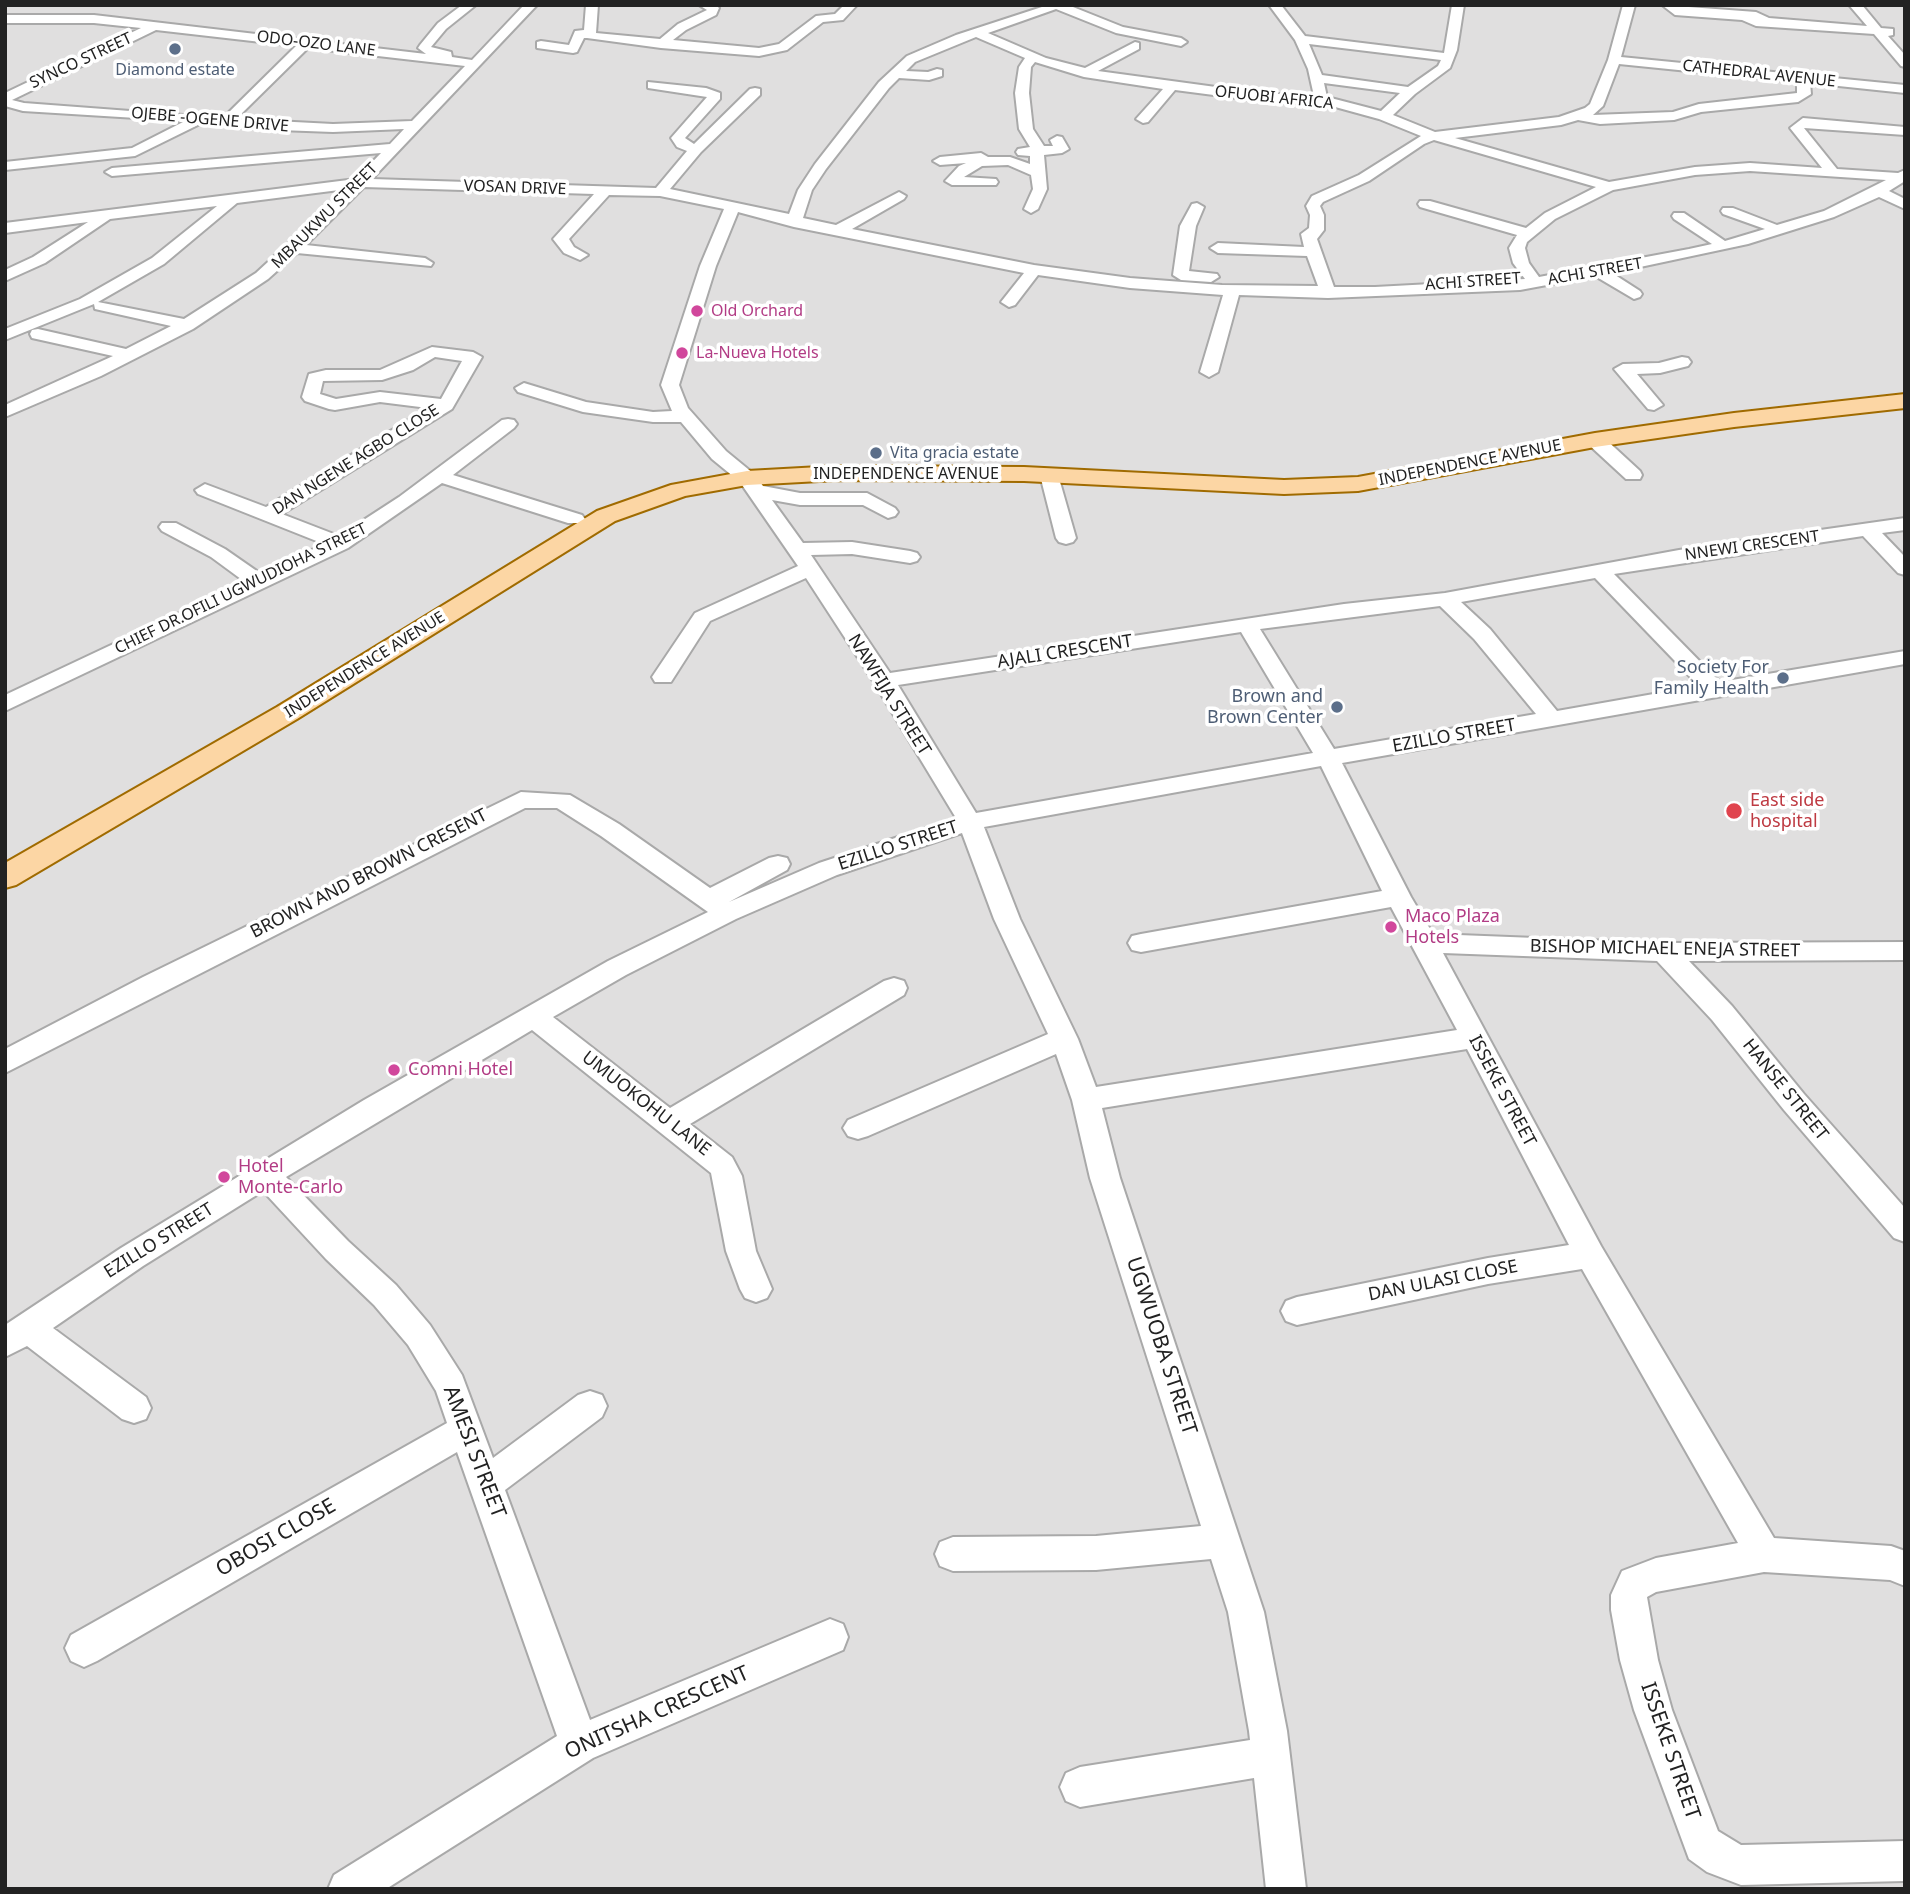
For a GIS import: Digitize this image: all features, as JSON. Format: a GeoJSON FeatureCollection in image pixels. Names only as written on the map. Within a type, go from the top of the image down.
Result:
{"type":"FeatureCollection","features":[{"type":"Feature","properties":{"kind":"main road","name":"INDEPENDENCE AVENUE"},"geometry":{"type":"LineString","coordinates":[[5,877],[329,688],[606,516],[662,495],[746,480],[838,473],[1033,472],[1255,481],[1386,480],[1416,469],[1525,446],[1905,392]]}},
{"type":"Feature","properties":{"kind":"main road","name":"INDEPENDENCE AVENUE"},"geometry":{"type":"LineString","coordinates":[[1525,446],[1595,440],[1729,416],[1905,401]]}},
{"type":"Feature","properties":{"kind":"main road","name":"INDEPENDENCE AVENUE"},"geometry":{"type":"LineString","coordinates":[[5,859],[322,675],[575,519],[637,492],[686,478],[746,480]]}},
{"type":"Feature","properties":{"kind":"street"},"geometry":{"type":"LineString","coordinates":[[470,5],[442,26],[424,48],[434,54],[458,52],[479,61]]}},
{"type":"Feature","properties":{"kind":"street","name":"MBAUKWU STREET"},"geometry":{"type":"LineString","coordinates":[[5,412],[187,325],[253,283],[296,248],[531,5]]}},
{"type":"Feature","properties":{"kind":"street"},"geometry":{"type":"LineString","coordinates":[[590,34],[592,5]]}},
{"type":"Feature","properties":{"kind":"street"},"geometry":{"type":"LineString","coordinates":[[658,43],[699,5]]}},
{"type":"Feature","properties":{"kind":"street"},"geometry":{"type":"LineString","coordinates":[[658,43],[681,27],[712,12],[713,8],[705,5]]}},
{"type":"Feature","properties":{"kind":"street"},"geometry":{"type":"LineString","coordinates":[[820,34],[851,5]]}},
{"type":"Feature","properties":{"kind":"street"},"geometry":{"type":"LineString","coordinates":[[1275,5],[1301,39],[1317,78],[1321,99]]}},
{"type":"Feature","properties":{"kind":"street"},"geometry":{"type":"LineString","coordinates":[[1384,116],[1410,91],[1439,73],[1449,57],[1458,5]]}},
{"type":"Feature","properties":{"kind":"street"},"geometry":{"type":"LineString","coordinates":[[1328,290],[1321,278],[1309,239],[1309,234],[1316,230],[1317,215],[1313,206],[1317,199],[1364,178],[1419,141],[1434,136],[1561,121],[1580,116],[1597,106],[1614,60],[1629,5]]}},
{"type":"Feature","properties":{"kind":"street"},"geometry":{"type":"LineString","coordinates":[[1668,5],[1675,11],[1744,18],[1756,22],[1766,20],[1883,32]]}},
{"type":"Feature","properties":{"kind":"street"},"geometry":{"type":"LineString","coordinates":[[1854,5],[1903,47]]}},
{"type":"Feature","properties":{"kind":"street"},"geometry":{"type":"LineString","coordinates":[[1865,5],[1905,63]]}},
{"type":"Feature","properties":{"kind":"street"},"geometry":{"type":"LineString","coordinates":[[794,222],[805,190],[820,167],[896,74],[920,54],[1053,6],[1114,29],[1181,42]]}},
{"type":"Feature","properties":{"kind":"street"},"geometry":{"type":"LineString","coordinates":[[541,45],[573,49],[579,34],[590,34],[658,43],[768,51],[788,44],[820,19],[839,17]]}},
{"type":"Feature","properties":{"kind":"street","name":"ODO-OZO LANE"},"geometry":{"type":"LineString","coordinates":[[5,19],[75,18],[156,25],[479,61]]}},
{"type":"Feature","properties":{"kind":"street","name":"SYNCO STREET"},"geometry":{"type":"LineString","coordinates":[[5,99],[156,25]]}},
{"type":"Feature","properties":{"kind":"street","name":"OFUOBI AFRICA"},"geometry":{"type":"LineString","coordinates":[[978,33],[1032,57],[1084,73],[1127,82],[1267,97],[1321,99],[1384,116],[1434,136],[1609,186]]}},
{"type":"Feature","properties":{"kind":"street"},"geometry":{"type":"LineString","coordinates":[[1301,39],[1449,57]]}},
{"type":"Feature","properties":{"kind":"street"},"geometry":{"type":"LineString","coordinates":[[225,123],[306,43]]}},
{"type":"Feature","properties":{"kind":"street"},"geometry":{"type":"LineString","coordinates":[[1084,73],[1135,46]]}},
{"type":"Feature","properties":{"kind":"street"},"geometry":{"type":"LineString","coordinates":[[1031,209],[1040,189],[1037,172],[1039,150],[1026,129],[1022,93],[1025,67],[1032,57]]}},
{"type":"Feature","properties":{"kind":"street","name":"CATHEDRAL AVENUE"},"geometry":{"type":"LineString","coordinates":[[1614,60],[1905,89]]}},
{"type":"Feature","properties":{"kind":"street"},"geometry":{"type":"LineString","coordinates":[[896,74],[929,76],[937,73]]}},
{"type":"Feature","properties":{"kind":"street"},"geometry":{"type":"LineString","coordinates":[[25,74],[52,74]]}},
{"type":"Feature","properties":{"kind":"street"},"geometry":{"type":"LineString","coordinates":[[5,87],[52,74]]}},
{"type":"Feature","properties":{"kind":"street"},"geometry":{"type":"LineString","coordinates":[[1317,78],[1410,91]]}},
{"type":"Feature","properties":{"kind":"street"},"geometry":{"type":"LineString","coordinates":[[1580,116],[1600,120],[1687,116],[1711,91],[1798,98],[1804,94],[1803,82]]}},
{"type":"Feature","properties":{"kind":"street"},"geometry":{"type":"LineString","coordinates":[[653,85],[706,92],[715,96],[678,138],[682,144],[696,149]]}},
{"type":"Feature","properties":{"kind":"street"},"geometry":{"type":"LineString","coordinates":[[1143,119],[1151,102],[1172,86]]}},
{"type":"Feature","properties":{"kind":"street"},"geometry":{"type":"LineString","coordinates":[[660,192],[696,149],[755,93]]}},
{"type":"Feature","properties":{"kind":"street","name":"OJEBE -OGENE DRIVE"},"geometry":{"type":"LineString","coordinates":[[5,99],[23,107],[225,123],[313,128],[416,125]]}},
{"type":"Feature","properties":{"kind":"street"},"geometry":{"type":"LineString","coordinates":[[1644,103],[1682,106],[1687,116]]}},
{"type":"Feature","properties":{"kind":"street"},"geometry":{"type":"LineString","coordinates":[[5,166],[135,152],[200,119]]}},
{"type":"Feature","properties":{"kind":"street"},"geometry":{"type":"LineString","coordinates":[[1832,171],[1797,128],[1803,122],[1905,131]]}},
{"type":"Feature","properties":{"kind":"street"},"geometry":{"type":"LineString","coordinates":[[940,161],[1062,149],[1057,140]]}},
{"type":"Feature","properties":{"kind":"street"},"geometry":{"type":"LineString","coordinates":[[111,172],[393,148]]}},
{"type":"Feature","properties":{"kind":"street","name":"ACHI STREET"},"geometry":{"type":"LineString","coordinates":[[1027,268],[1143,285],[1231,291],[1425,291],[1600,272],[1743,241],[1829,214],[1892,179],[1905,160]]}},
{"type":"Feature","properties":{"kind":"street"},"geometry":{"type":"LineString","coordinates":[[991,182],[952,181],[964,169],[979,162],[1010,162],[1037,172]]}},
{"type":"Feature","properties":{"kind":"street"},"geometry":{"type":"LineString","coordinates":[[1534,280],[1521,263],[1517,248],[1527,233],[1550,216],[1609,186],[1665,175],[1731,168],[1832,171],[1892,179],[1905,205]]}},
{"type":"Feature","properties":{"kind":"street","name":"ACHI STREET"},"geometry":{"type":"LineString","coordinates":[[1534,280],[1718,241],[1829,205],[1892,179]]}},
{"type":"Feature","properties":{"kind":"street","name":"VOSAN DRIVE"},"geometry":{"type":"LineString","coordinates":[[5,228],[230,202],[360,183],[660,192],[733,206],[794,222],[1027,268]]}},
{"type":"Feature","properties":{"kind":"street"},"geometry":{"type":"LineString","coordinates":[[580,255],[569,250],[562,239],[605,191]]}},
{"type":"Feature","properties":{"kind":"street"},"geometry":{"type":"LineString","coordinates":[[838,231],[899,196]]}},
{"type":"Feature","properties":{"kind":"street"},"geometry":{"type":"LineString","coordinates":[[5,335],[86,302],[158,261],[230,202]]}},
{"type":"Feature","properties":{"kind":"street"},"geometry":{"type":"LineString","coordinates":[[1425,204],[1527,233]]}},
{"type":"Feature","properties":{"kind":"street"},"geometry":{"type":"LineString","coordinates":[[733,206],[708,266],[683,351],[670,382],[680,409],[746,480],[800,499],[867,499],[888,512]]}},
{"type":"Feature","properties":{"kind":"street"},"geometry":{"type":"LineString","coordinates":[[1197,207],[1188,226],[1181,275],[1211,277],[1209,284]]}},
{"type":"Feature","properties":{"kind":"street"},"geometry":{"type":"LineString","coordinates":[[1728,211],[1770,226]]}},
{"type":"Feature","properties":{"kind":"street"},"geometry":{"type":"LineString","coordinates":[[5,276],[39,260],[108,215]]}},
{"type":"Feature","properties":{"kind":"street"},"geometry":{"type":"LineString","coordinates":[[1679,216],[1718,241]]}},
{"type":"Feature","properties":{"kind":"street"},"geometry":{"type":"LineString","coordinates":[[296,248],[425,263]]}},
{"type":"Feature","properties":{"kind":"street"},"geometry":{"type":"LineString","coordinates":[[1218,248],[1314,252]]}},
{"type":"Feature","properties":{"kind":"street"},"geometry":{"type":"LineString","coordinates":[[1009,302],[1027,268],[1038,265],[1144,280],[1328,290]]}},
{"type":"Feature","properties":{"kind":"street"},"geometry":{"type":"LineString","coordinates":[[1600,272],[1634,294]]}},
{"type":"Feature","properties":{"kind":"street"},"geometry":{"type":"LineString","coordinates":[[1209,372],[1231,291]]}},
{"type":"Feature","properties":{"kind":"street"},"geometry":{"type":"LineString","coordinates":[[101,306],[187,325]]}},
{"type":"Feature","properties":{"kind":"street"},"geometry":{"type":"LineString","coordinates":[[38,334],[129,355]]}},
{"type":"Feature","properties":{"kind":"street"},"geometry":{"type":"LineString","coordinates":[[432,352],[473,357],[446,405],[380,397],[335,405],[311,397],[315,378],[326,375],[382,375],[407,366],[432,352]]}},
{"type":"Feature","properties":{"kind":"street"},"geometry":{"type":"LineString","coordinates":[[1654,405],[1623,369],[1660,368],[1682,362]]}},
{"type":"Feature","properties":{"kind":"street"},"geometry":{"type":"LineString","coordinates":[[524,388],[583,407],[653,417],[687,416]]}},
{"type":"Feature","properties":{"kind":"street","name":"DAN NGENE AGBO CLOSE"},"geometry":{"type":"LineString","coordinates":[[267,515],[446,405]]}},
{"type":"Feature","properties":{"kind":"street","name":"CHIEF DR.OFILI UGWUDIOHA STREET"},"geometry":{"type":"LineString","coordinates":[[5,704],[341,544],[504,428]]}},
{"type":"Feature","properties":{"kind":"street"},"geometry":{"type":"LineString","coordinates":[[1595,440],[1633,475]]}},
{"type":"Feature","properties":{"kind":"street"},"geometry":{"type":"LineString","coordinates":[[1033,472],[1066,538]]}},
{"type":"Feature","properties":{"kind":"street"},"geometry":{"type":"LineString","coordinates":[[448,479],[575,519]]}},
{"type":"Feature","properties":{"kind":"street","name":"NAWFIJA STREET"},"geometry":{"type":"LineString","coordinates":[[746,480],[797,549],[884,681],[970,822]]}},
{"type":"Feature","properties":{"kind":"street"},"geometry":{"type":"LineString","coordinates":[[205,490],[341,544]]}},
{"type":"Feature","properties":{"kind":"street","name":"NNEWI CRESCENT"},"geometry":{"type":"LineString","coordinates":[[1423,603],[1679,556],[1905,524]]}},
{"type":"Feature","properties":{"kind":"street"},"geometry":{"type":"LineString","coordinates":[[169,527],[218,553],[259,582]]}},
{"type":"Feature","properties":{"kind":"street"},"geometry":{"type":"LineString","coordinates":[[1868,530],[1905,569]]}},
{"type":"Feature","properties":{"kind":"street"},"geometry":{"type":"LineString","coordinates":[[797,549],[852,548],[910,557]]}},
{"type":"Feature","properties":{"kind":"street"},"geometry":{"type":"LineString","coordinates":[[663,677],[702,617],[809,569]]}},
{"type":"Feature","properties":{"kind":"street"},"geometry":{"type":"LineString","coordinates":[[1600,571],[1716,691]]}},
{"type":"Feature","properties":{"kind":"street"},"geometry":{"type":"LineString","coordinates":[[1446,600],[1482,634],[1552,719]]}},
{"type":"Feature","properties":{"kind":"street"},"geometry":{"type":"LineString","coordinates":[[1344,610],[1423,603]]}},
{"type":"Feature","properties":{"kind":"street","name":"AJALI CRESCENT"},"geometry":{"type":"LineString","coordinates":[[884,681],[1344,610]]}},
{"type":"Feature","properties":{"kind":"street","name":"ISSEKE STREET"},"geometry":{"type":"LineString","coordinates":[[1247,625],[1328,758],[1398,897],[1590,1255],[1764,1555]]}},
{"type":"Feature","properties":{"kind":"street","name":"EZILLO STREET"},"geometry":{"type":"LineString","coordinates":[[16,1335],[132,1257],[266,1175],[718,906],[970,822],[1905,657]]}},
{"type":"Feature","properties":{"kind":"street","name":"BROWN AND BROWN CRESENT"},"geometry":{"type":"LineString","coordinates":[[5,1062],[152,984],[521,800],[562,800],[610,830],[718,906]]}},
{"type":"Feature","properties":{"kind":"street","name":"UGWUOBA STREET"},"geometry":{"type":"LineString","coordinates":[[970,822],[1007,919],[1064,1039],[1086,1100],[1105,1178],[1225,1541],[1246,1612],[1271,1756],[1286,1889]]}},
{"type":"Feature","properties":{"kind":"street"},"geometry":{"type":"LineString","coordinates":[[718,906],[779,864]]}},
{"type":"Feature","properties":{"kind":"street"},"geometry":{"type":"LineString","coordinates":[[1140,943],[1398,897]]}},
{"type":"Feature","properties":{"kind":"street","name":"BISHOP MICHAEL ENEJA STREET"},"geometry":{"type":"LineString","coordinates":[[1425,943],[1664,952],[1905,951]]}},
{"type":"Feature","properties":{"kind":"street","name":"HANSE STREET"},"geometry":{"type":"LineString","coordinates":[[1664,952],[1722,1013],[1794,1102],[1905,1229]]}},
{"type":"Feature","properties":{"kind":"street"},"geometry":{"type":"LineString","coordinates":[[669,1122],[894,988]]}},
{"type":"Feature","properties":{"kind":"street","name":"UMUOKOHU LANE"},"geometry":{"type":"LineString","coordinates":[[533,1016],[722,1165],[727,1175],[741,1251],[757,1289]]}},
{"type":"Feature","properties":{"kind":"street"},"geometry":{"type":"LineString","coordinates":[[1086,1100],[1474,1038]]}},
{"type":"Feature","properties":{"kind":"street"},"geometry":{"type":"LineString","coordinates":[[858,1128],[1064,1039]]}},
{"type":"Feature","properties":{"kind":"street","name":"AMESI STREET"},"geometry":{"type":"LineString","coordinates":[[266,1175],[337,1250],[385,1294],[419,1335],[450,1385],[579,1744]]}},
{"type":"Feature","properties":{"kind":"street","name":"DAN ULASI CLOSE"},"geometry":{"type":"LineString","coordinates":[[1297,1311],[1488,1271],[1590,1255]]}},
{"type":"Feature","properties":{"kind":"street"},"geometry":{"type":"LineString","coordinates":[[16,1335],[134,1408]]}},
{"type":"Feature","properties":{"kind":"street"},"geometry":{"type":"LineString","coordinates":[[487,1483],[590,1406]]}},
{"type":"Feature","properties":{"kind":"street","name":"OBOSI CLOSE"},"geometry":{"type":"LineString","coordinates":[[84,1648],[467,1429]]}},
{"type":"Feature","properties":{"kind":"street"},"geometry":{"type":"LineString","coordinates":[[953,1554],[1096,1553],[1225,1541]]}},
{"type":"Feature","properties":{"kind":"street","name":"ISSEKE STREET"},"geometry":{"type":"LineString","coordinates":[[1905,1569],[1891,1563],[1764,1555],[1656,1575],[1634,1583],[1629,1595],[1629,1610],[1639,1660],[1650,1698],[1703,1845],[1721,1858],[1741,1865],[1905,1861]]}},
{"type":"Feature","properties":{"kind":"street","name":"ONITSHA CRESCENT"},"geometry":{"type":"LineString","coordinates":[[348,1889],[579,1744],[830,1637]]}},
{"type":"Feature","properties":{"kind":"street"},"geometry":{"type":"LineString","coordinates":[[1080,1787],[1271,1756]]}},
{"type":"Feature","properties":{"kind":"shaded area"},"geometry":{"type":"Polygon","coordinates":[[[5,5],[1905,5],[1905,1889],[5,1889],[5,5]]]}},
{"type":"Feature","properties":{"kind":"place","name":"Diamond estate"},"geometry":{"type":"Point","coordinates":[175,49]}},
{"type":"Feature","properties":{"kind":"place","name":"Old Orchard"},"geometry":{"type":"Point","coordinates":[697,311]}},
{"type":"Feature","properties":{"kind":"place","name":"La-Nueva Hotels"},"geometry":{"type":"Point","coordinates":[682,353]}},
{"type":"Feature","properties":{"kind":"place","name":"Vita gracia estate"},"geometry":{"type":"Point","coordinates":[876,453]}},
{"type":"Feature","properties":{"kind":"place","name":"Society For Family Health"},"geometry":{"type":"Point","coordinates":[1783,678]}},
{"type":"Feature","properties":{"kind":"place","name":"Brown and Brown Center"},"geometry":{"type":"Point","coordinates":[1337,707]}},
{"type":"Feature","properties":{"kind":"place","name":"East side hospital"},"geometry":{"type":"Point","coordinates":[1734,811]}},
{"type":"Feature","properties":{"kind":"place","name":"Maco Plaza Hotels"},"geometry":{"type":"Point","coordinates":[1391,927]}},
{"type":"Feature","properties":{"kind":"place","name":"Comni Hotel"},"geometry":{"type":"Point","coordinates":[394,1070]}},
{"type":"Feature","properties":{"kind":"place","name":"Hotel Monte-Carlo"},"geometry":{"type":"Point","coordinates":[224,1177]}}]}
